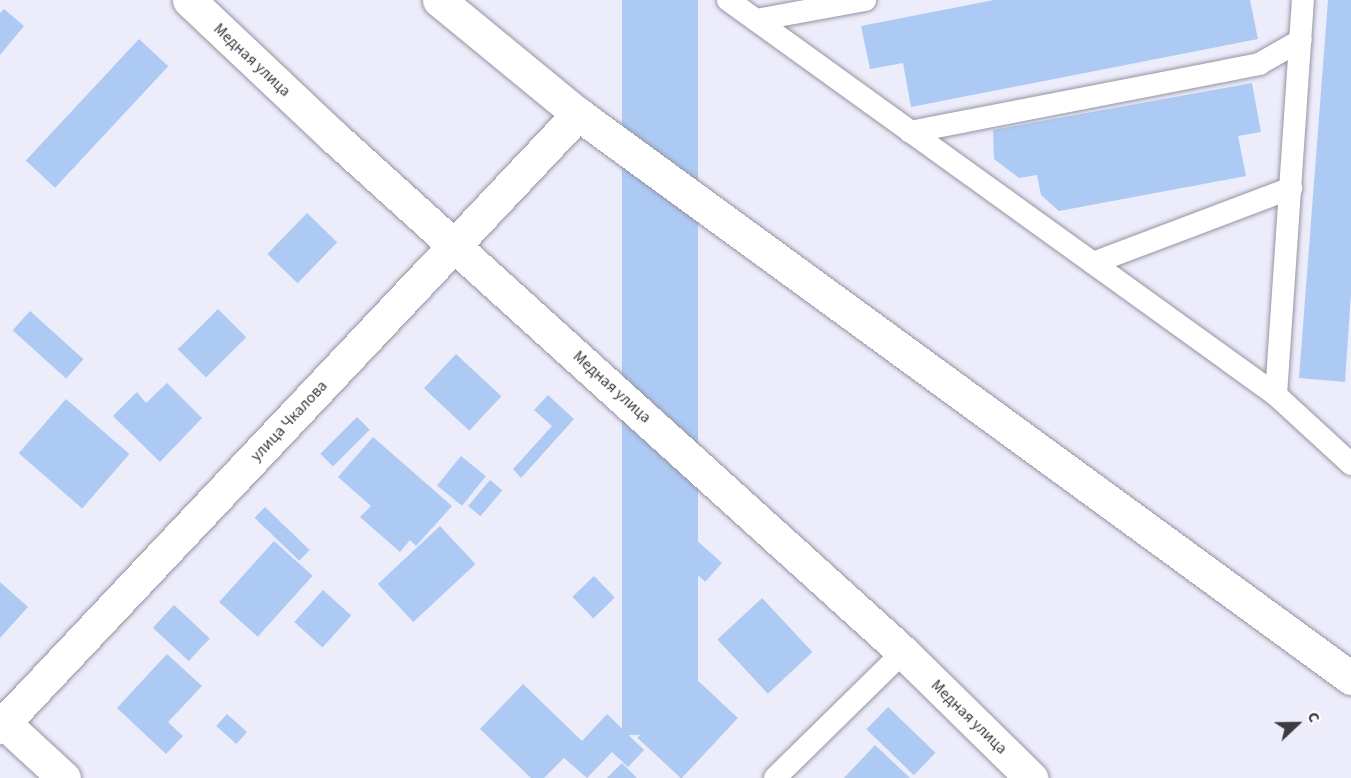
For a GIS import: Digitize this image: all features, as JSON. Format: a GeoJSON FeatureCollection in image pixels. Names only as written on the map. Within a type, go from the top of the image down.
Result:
{"type":"FeatureCollection","features":[{"type":"Feature","properties":{"kind":"street","name":"Медная улица"},"geometry":{"type":"LineString","coordinates":[[189,0],[903,652],[1031,778]]}},
{"type":"Feature","properties":{"kind":"street"},"geometry":{"type":"LineString","coordinates":[[439,0],[578,114],[1351,678]]}},
{"type":"Feature","properties":{"kind":"street","name":"улица Чкалова"},"geometry":{"type":"LineString","coordinates":[[1,723],[578,114]]}},
{"type":"Feature","properties":{"kind":"street"},"geometry":{"type":"LineString","coordinates":[[1,723],[64,778]]}},
{"type":"Feature","properties":{"kind":"lane"},"geometry":{"type":"LineString","coordinates":[[728,0],[1276,395],[1351,464]]}},
{"type":"Feature","properties":{"kind":"lane"},"geometry":{"type":"LineString","coordinates":[[756,20],[865,0]]}},
{"type":"Feature","properties":{"kind":"lane"},"geometry":{"type":"LineString","coordinates":[[1276,395],[1303,0]]}},
{"type":"Feature","properties":{"kind":"lane"},"geometry":{"type":"LineString","coordinates":[[910,132],[1259,64],[1301,40]]}},
{"type":"Feature","properties":{"kind":"lane"},"geometry":{"type":"LineString","coordinates":[[1093,263],[1291,188]]}},
{"type":"Feature","properties":{"kind":"lane"},"geometry":{"type":"LineString","coordinates":[[775,778],[903,652]]}},
{"type":"Feature","properties":{"kind":"building"},"geometry":{"type":"Polygon","coordinates":[[[622,0],[698,0],[698,735],[622,735],[622,0]]]}},
{"type":"Feature","properties":{"kind":"building"},"geometry":{"type":"Polygon","coordinates":[[[994,0],[1250,0],[1258,39],[911,107],[903,63],[870,69],[861,26],[994,0]]]}},
{"type":"Feature","properties":{"kind":"building"},"geometry":{"type":"Polygon","coordinates":[[[1328,0],[1351,0],[1351,293],[1345,382],[1299,378],[1328,0]]]}},
{"type":"Feature","properties":{"kind":"building"},"geometry":{"type":"Polygon","coordinates":[[[4,9],[24,26],[0,55],[0,13],[4,9]]]}},
{"type":"Feature","properties":{"kind":"building"},"geometry":{"type":"Polygon","coordinates":[[[139,39],[168,66],[55,188],[26,160],[139,39]]]}},
{"type":"Feature","properties":{"kind":"building"},"geometry":{"type":"Polygon","coordinates":[[[1252,83],[1261,132],[1238,136],[1246,176],[1059,211],[1041,195],[1037,175],[1019,178],[994,159],[993,130],[1252,83]]]}},
{"type":"Feature","properties":{"kind":"building"},"geometry":{"type":"Polygon","coordinates":[[[307,213],[337,242],[298,283],[267,254],[307,213]]]}},
{"type":"Feature","properties":{"kind":"building"},"geometry":{"type":"Polygon","coordinates":[[[218,309],[246,337],[206,378],[178,349],[218,309]]]}},
{"type":"Feature","properties":{"kind":"building"},"geometry":{"type":"Polygon","coordinates":[[[30,311],[84,359],[66,378],[13,330],[30,311]]]}},
{"type":"Feature","properties":{"kind":"building"},"geometry":{"type":"Polygon","coordinates":[[[456,354],[501,396],[469,431],[424,388],[456,354]]]}},
{"type":"Feature","properties":{"kind":"building"},"geometry":{"type":"Polygon","coordinates":[[[167,383],[202,418],[160,462],[113,416],[137,392],[146,403],[167,383]]]}},
{"type":"Feature","properties":{"kind":"building"},"geometry":{"type":"Polygon","coordinates":[[[548,395],[574,419],[521,478],[513,469],[552,426],[534,410],[548,395]]]}},
{"type":"Feature","properties":{"kind":"building"},"geometry":{"type":"Polygon","coordinates":[[[66,399],[129,454],[82,508],[19,453],[66,399]]]}},
{"type":"Feature","properties":{"kind":"building"},"geometry":{"type":"Polygon","coordinates":[[[357,417],[370,430],[333,466],[320,454],[357,417]]]}},
{"type":"Feature","properties":{"kind":"building"},"geometry":{"type":"Polygon","coordinates":[[[373,437],[452,506],[416,546],[410,540],[400,552],[360,517],[371,506],[338,477],[373,437]]]}},
{"type":"Feature","properties":{"kind":"building"},"geometry":{"type":"Polygon","coordinates":[[[461,456],[486,476],[462,506],[437,486],[461,456]]]}},
{"type":"Feature","properties":{"kind":"building"},"geometry":{"type":"Polygon","coordinates":[[[490,480],[502,490],[480,516],[468,506],[490,480]]]}},
{"type":"Feature","properties":{"kind":"building"},"geometry":{"type":"Polygon","coordinates":[[[265,507],[310,550],[299,561],[255,518],[265,507]]]}},
{"type":"Feature","properties":{"kind":"building"},"geometry":{"type":"Polygon","coordinates":[[[440,526],[475,564],[413,622],[378,584],[440,526]]]}},
{"type":"Feature","properties":{"kind":"building"},"geometry":{"type":"Polygon","coordinates":[[[693,537],[722,563],[705,582],[676,556],[693,537]]]}},
{"type":"Feature","properties":{"kind":"building"},"geometry":{"type":"Polygon","coordinates":[[[274,541],[313,576],[258,637],[219,602],[274,541]]]}},
{"type":"Feature","properties":{"kind":"building"},"geometry":{"type":"Polygon","coordinates":[[[594,576],[615,598],[593,618],[572,597],[594,576]]]}},
{"type":"Feature","properties":{"kind":"building"},"geometry":{"type":"Polygon","coordinates":[[[0,582],[28,607],[0,638],[0,582]]]}},
{"type":"Feature","properties":{"kind":"building"},"geometry":{"type":"Polygon","coordinates":[[[323,590],[351,615],[322,647],[294,622],[323,590]]]}},
{"type":"Feature","properties":{"kind":"building"},"geometry":{"type":"Polygon","coordinates":[[[762,598],[812,652],[768,694],[717,640],[762,598]]]}},
{"type":"Feature","properties":{"kind":"building"},"geometry":{"type":"Polygon","coordinates":[[[174,605],[210,638],[189,661],[153,628],[174,605]]]}},
{"type":"Feature","properties":{"kind":"building"},"geometry":{"type":"Polygon","coordinates":[[[167,654],[202,686],[168,722],[183,736],[166,754],[117,708],[167,654]]]}},
{"type":"Feature","properties":{"kind":"building"},"geometry":{"type":"Polygon","coordinates":[[[694,677],[738,718],[682,778],[637,738],[694,677]]]}},
{"type":"Feature","properties":{"kind":"building"},"geometry":{"type":"Polygon","coordinates":[[[523,684],[582,741],[607,714],[644,750],[628,767],[612,752],[587,778],[564,758],[544,778],[531,778],[480,729],[523,684]]]}},
{"type":"Feature","properties":{"kind":"building"},"geometry":{"type":"Polygon","coordinates":[[[888,707],[935,753],[914,775],[866,729],[888,707]]]}},
{"type":"Feature","properties":{"kind":"building"},"geometry":{"type":"Polygon","coordinates":[[[227,714],[247,732],[236,744],[216,726],[227,714]]]}},
{"type":"Feature","properties":{"kind":"building"},"geometry":{"type":"Polygon","coordinates":[[[875,745],[910,778],[844,778],[875,745]]]}},
{"type":"Feature","properties":{"kind":"building"},"geometry":{"type":"Polygon","coordinates":[[[622,763],[637,778],[607,778],[622,763]]]}}]}
